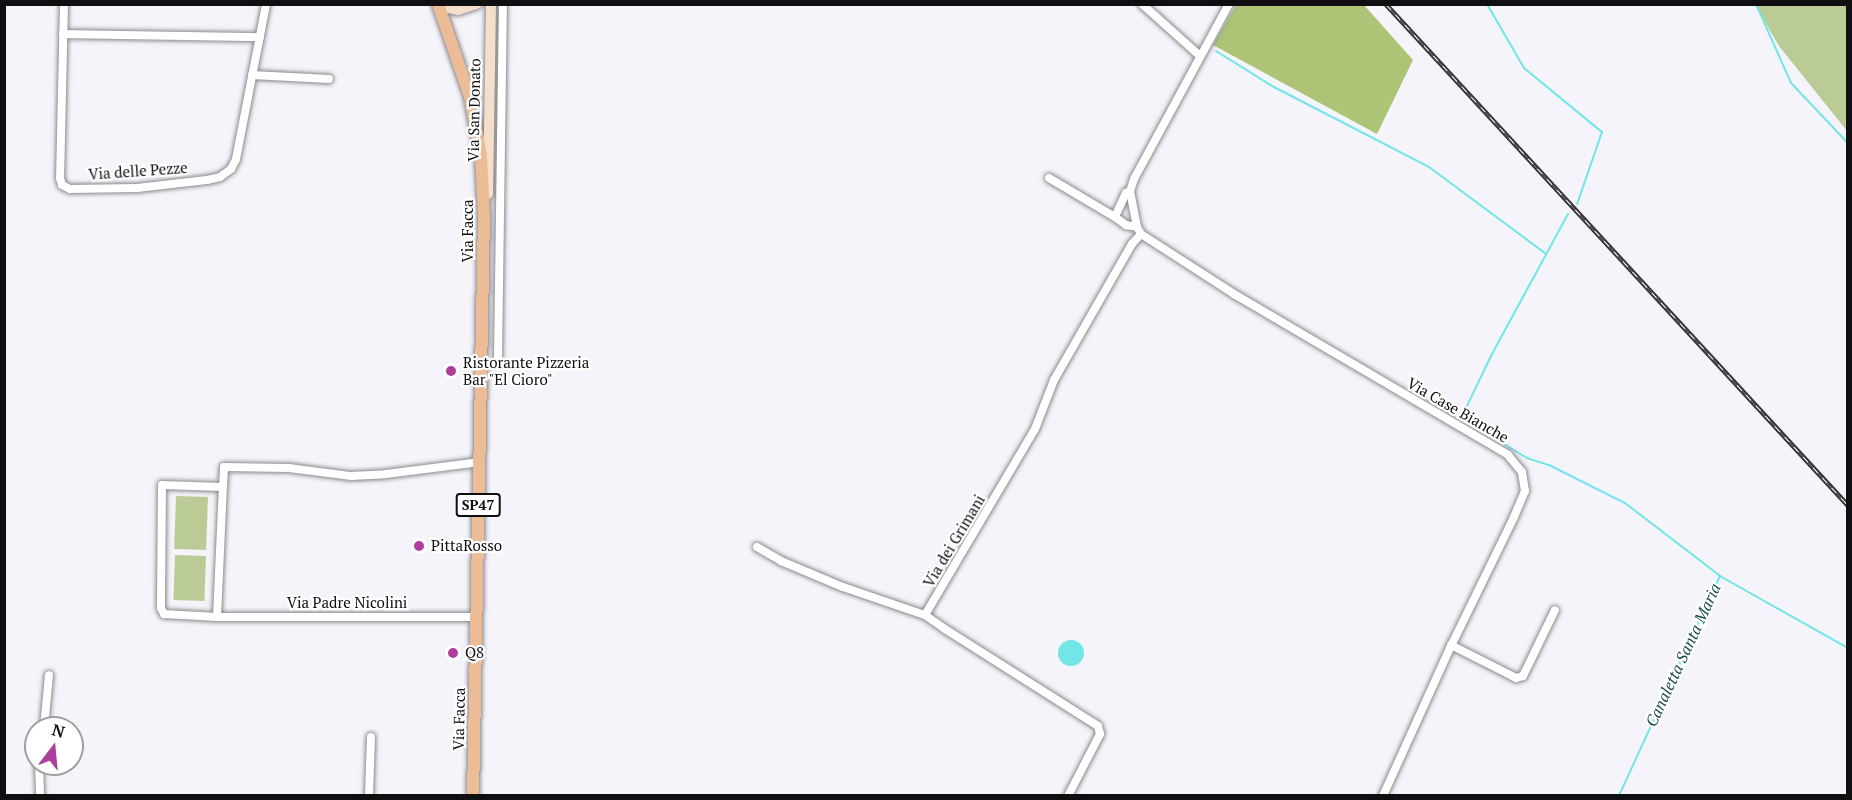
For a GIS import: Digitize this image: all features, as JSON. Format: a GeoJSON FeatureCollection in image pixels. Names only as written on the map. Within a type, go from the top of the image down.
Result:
{"type":"FeatureCollection","features":[{"type":"Feature","properties":{"kind":"main road","name":"Via Facca"},"geometry":{"type":"LineString","coordinates":[[440,5],[477,125],[484,215],[473,795]]}},
{"type":"Feature","properties":{"kind":"street","name":"Via delle Pezze"},"geometry":{"type":"LineString","coordinates":[[63,4],[60,178],[62,185],[70,189],[137,188],[220,177],[231,169],[236,159],[266,4]]}},
{"type":"Feature","properties":{"kind":"street"},"geometry":{"type":"LineString","coordinates":[[440,5],[458,10],[477,4]]}},
{"type":"Feature","properties":{"kind":"street","name":"Via San Donato"},"geometry":{"type":"LineString","coordinates":[[484,215],[488,195],[491,4]]}},
{"type":"Feature","properties":{"kind":"street"},"geometry":{"type":"LineString","coordinates":[[498,357],[503,4]]}},
{"type":"Feature","properties":{"kind":"street"},"geometry":{"type":"LineString","coordinates":[[1142,4],[1200,56]]}},
{"type":"Feature","properties":{"kind":"street"},"geometry":{"type":"LineString","coordinates":[[1115,217],[1126,194],[1130,191],[1154,138],[1229,4]]}},
{"type":"Feature","properties":{"kind":"street"},"geometry":{"type":"LineString","coordinates":[[63,34],[260,37]]}},
{"type":"Feature","properties":{"kind":"street"},"geometry":{"type":"LineString","coordinates":[[252,75],[329,79]]}},
{"type":"Feature","properties":{"kind":"street","name":"Via Case Bianche"},"geometry":{"type":"LineString","coordinates":[[1049,178],[1126,225],[1139,230],[1234,294],[1508,454],[1522,472],[1525,491],[1451,645],[1383,795]]}},
{"type":"Feature","properties":{"kind":"street"},"geometry":{"type":"LineString","coordinates":[[1130,191],[1139,230]]}},
{"type":"Feature","properties":{"kind":"street","name":"Via dei Grimani"},"geometry":{"type":"LineString","coordinates":[[926,615],[1035,429],[1054,380],[1139,230]]}},
{"type":"Feature","properties":{"kind":"street"},"geometry":{"type":"LineString","coordinates":[[218,617],[224,467],[289,468],[351,476],[480,462]]}},
{"type":"Feature","properties":{"kind":"street","name":"Via Padre Nicolini"},"geometry":{"type":"LineString","coordinates":[[223,487],[162,485],[161,608],[168,615],[476,617]]}},
{"type":"Feature","properties":{"kind":"street"},"geometry":{"type":"LineString","coordinates":[[757,547],[781,561],[843,586],[926,615],[1098,726],[1100,734],[1068,795]]}},
{"type":"Feature","properties":{"kind":"street"},"geometry":{"type":"LineString","coordinates":[[1451,645],[1516,678],[1523,676],[1555,610]]}},
{"type":"Feature","properties":{"kind":"street"},"geometry":{"type":"LineString","coordinates":[[45,716],[49,675]]}},
{"type":"Feature","properties":{"kind":"street"},"geometry":{"type":"LineString","coordinates":[[369,795],[370,737]]}},
{"type":"Feature","properties":{"kind":"street"},"geometry":{"type":"LineString","coordinates":[[39,776],[40,795]]}},
{"type":"Feature","properties":{"kind":"green space"},"geometry":{"type":"Polygon","coordinates":[[[1236,5],[1364,5],[1413,60],[1377,134],[1213,45],[1236,5]]]}},
{"type":"Feature","properties":{"kind":"green space"},"geometry":{"type":"Polygon","coordinates":[[[1755,5],[1847,5],[1847,131],[1779,46],[1755,5]]]}},
{"type":"Feature","properties":{"kind":"green space"},"geometry":{"type":"Polygon","coordinates":[[[176,496],[208,497],[206,550],[174,549],[176,496]]]}},
{"type":"Feature","properties":{"kind":"green space"},"geometry":{"type":"Polygon","coordinates":[[[175,555],[206,556],[204,601],[173,600],[175,555]]]}},
{"type":"Feature","properties":{"kind":"water"},"geometry":{"type":"Polygon","coordinates":[[[1071,640],[1080,644],[1084,653],[1080,662],[1071,666],[1062,662],[1058,653],[1062,644],[1071,640]]]}},
{"type":"Feature","properties":{"kind":"waterway","name":"Canaletta Santa Maria"},"geometry":{"type":"LineString","coordinates":[[1487,4],[1524,68],[1602,132],[1577,204]]}},
{"type":"Feature","properties":{"kind":"waterway"},"geometry":{"type":"LineString","coordinates":[[1756,4],[1791,83],[1848,143]]}},
{"type":"Feature","properties":{"kind":"waterway"},"geometry":{"type":"LineString","coordinates":[[1216,51],[1272,86],[1429,167],[1545,253]]}},
{"type":"Feature","properties":{"kind":"waterway","name":"Canaletta Santa Maria"},"geometry":{"type":"LineString","coordinates":[[1568,214],[1492,354],[1461,418],[1527,458],[1549,465],[1625,503],[1720,576],[1619,796]]}},
{"type":"Feature","properties":{"kind":"waterway"},"geometry":{"type":"LineString","coordinates":[[1720,576],[1848,648]]}},
{"type":"Feature","properties":{"kind":"railway"},"geometry":{"type":"LineString","coordinates":[[1386,4],[1848,505]]}},
{"type":"Feature","properties":{"kind":"place","name":"Ristorante Pizzeria Bar \"El Cioro\""},"geometry":{"type":"Point","coordinates":[451,371]}},
{"type":"Feature","properties":{"kind":"place","name":"PittaRosso"},"geometry":{"type":"Point","coordinates":[419,546]}},
{"type":"Feature","properties":{"kind":"place","name":"Q8"},"geometry":{"type":"Point","coordinates":[453,653]}}]}
